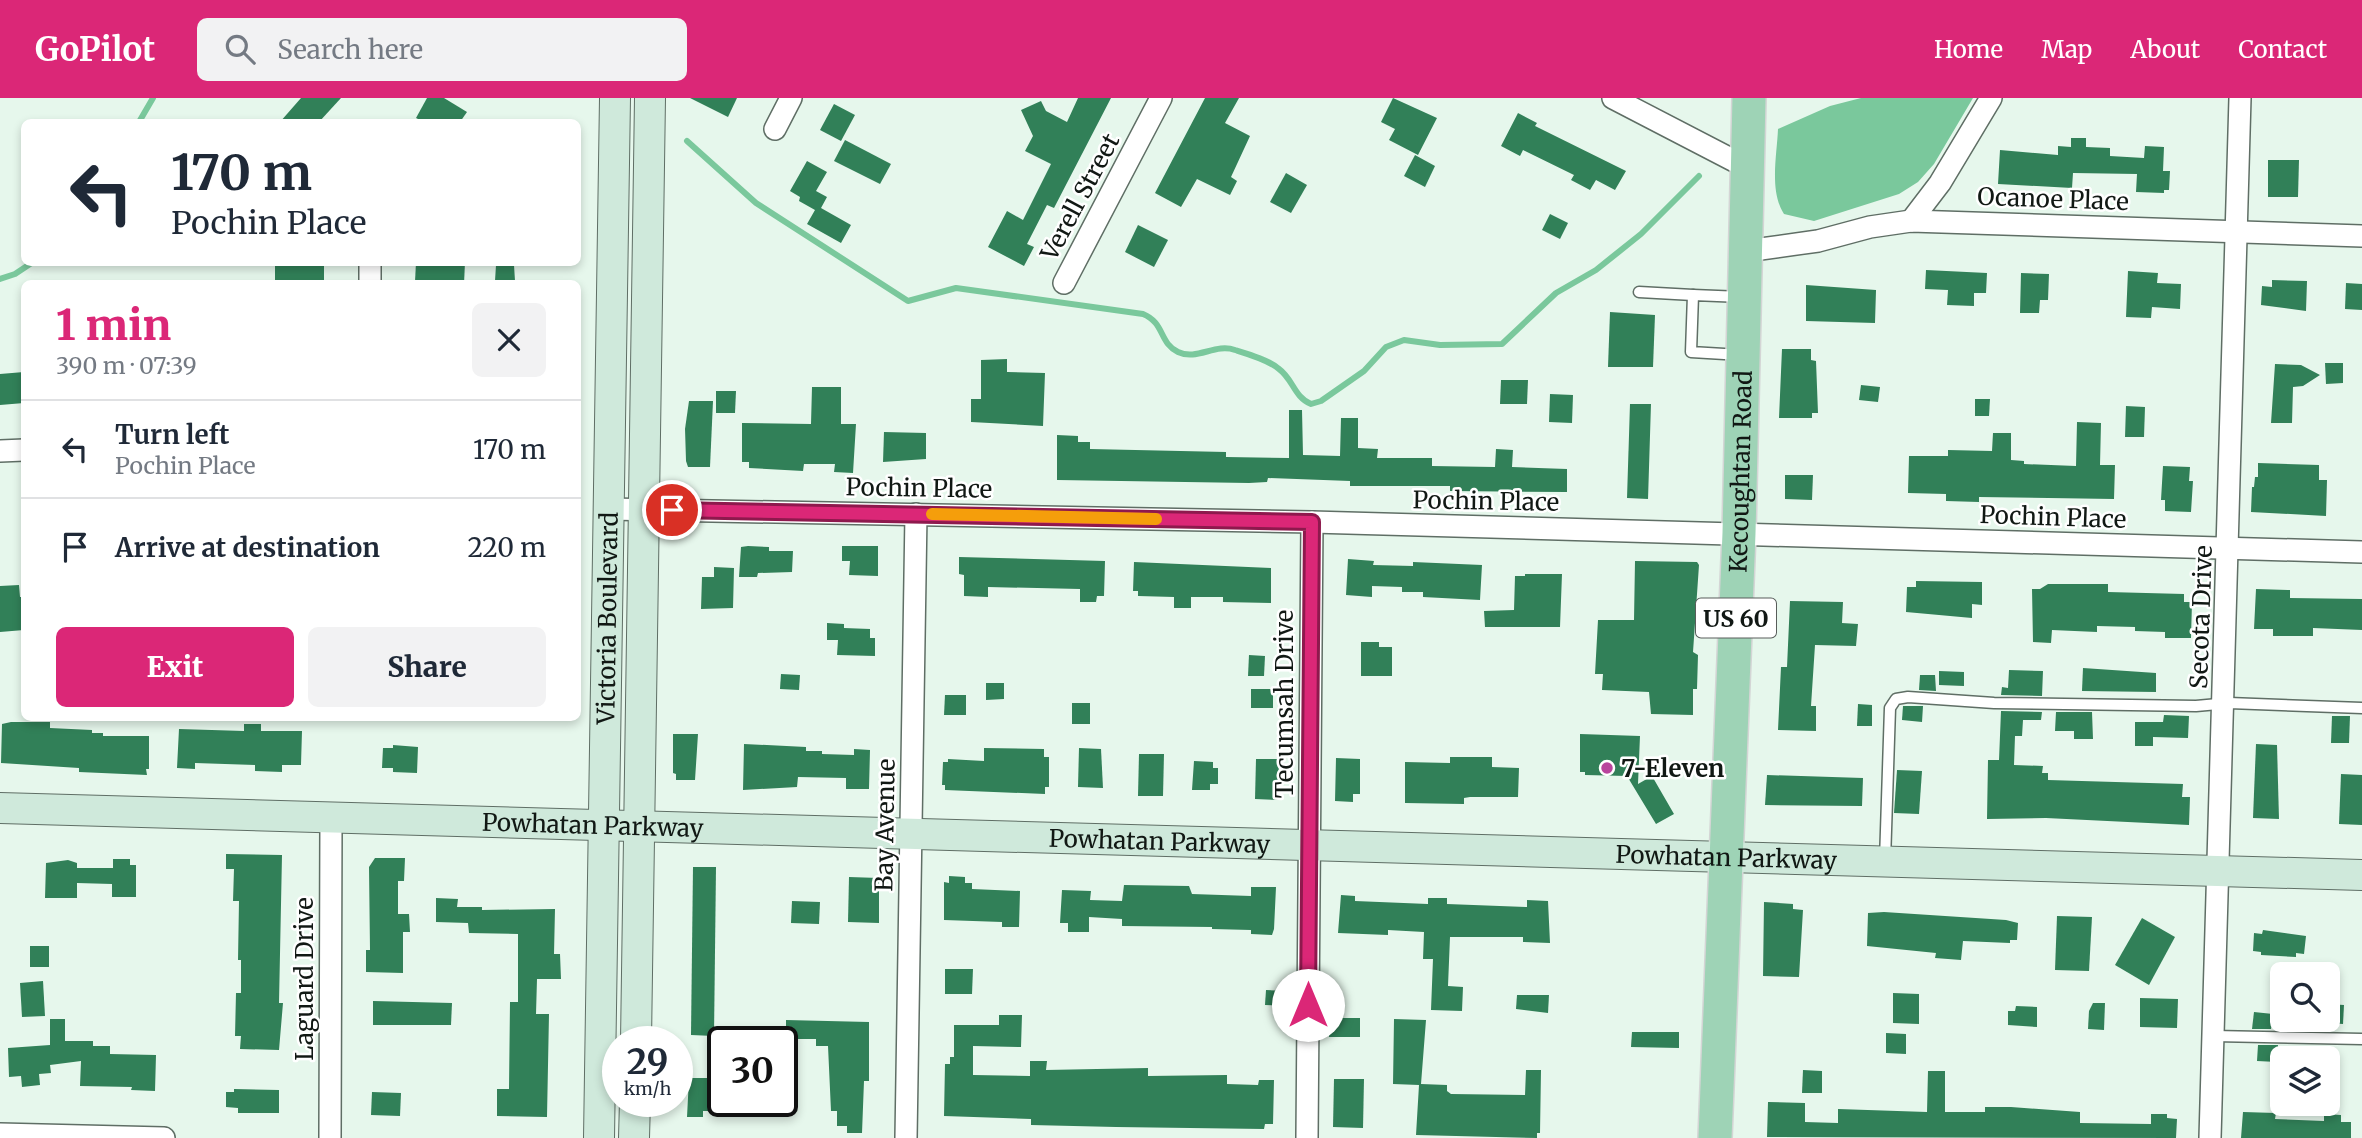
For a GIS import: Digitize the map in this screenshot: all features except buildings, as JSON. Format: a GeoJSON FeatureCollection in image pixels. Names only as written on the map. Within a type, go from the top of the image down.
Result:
{"type":"FeatureCollection","features":[{"type":"Feature","properties":{"kind":"main road","name":"Victoria Boulevard"},"geometry":{"type":"LineString","coordinates":[[599,1138],[615,98]]}},
{"type":"Feature","properties":{"kind":"main road","name":"Victoria Boulevard"},"geometry":{"type":"LineString","coordinates":[[636,1026],[650,98]]}},
{"type":"Feature","properties":{"kind":"main road","name":"Kecoughtan Road"},"geometry":{"type":"LineString","coordinates":[[1715,1138],[1739,533],[1749,98]]}},
{"type":"Feature","properties":{"kind":"main road","name":"Powhatan Parkway"},"geometry":{"type":"LineString","coordinates":[[0,808],[331,820],[2362,875]]}},
{"type":"Feature","properties":{"kind":"main road"},"geometry":{"type":"LineString","coordinates":[[635,1117],[635,1138]]}},
{"type":"Feature","properties":{"kind":"street"},"geometry":{"type":"LineString","coordinates":[[775,129],[791,98]]}},
{"type":"Feature","properties":{"kind":"street","name":"Verell Street"},"geometry":{"type":"LineString","coordinates":[[1064,283],[1161,98]]}},
{"type":"Feature","properties":{"kind":"street"},"geometry":{"type":"LineString","coordinates":[[1613,98],[1748,168]]}},
{"type":"Feature","properties":{"kind":"street"},"geometry":{"type":"LineString","coordinates":[[1911,221],[1940,183],[1992,98]]}},
{"type":"Feature","properties":{"kind":"street","name":"Secota Drive"},"geometry":{"type":"LineString","coordinates":[[2210,1138],[2240,98]]}},
{"type":"Feature","properties":{"kind":"street","name":"Ocanoe Place"},"geometry":{"type":"LineString","coordinates":[[1746,251],[1818,241],[1870,227],[1911,221],[2362,236]]}},
{"type":"Feature","properties":{"kind":"street"},"geometry":{"type":"LineString","coordinates":[[0,451],[21,450]]}},
{"type":"Feature","properties":{"kind":"street","name":"Pochin Place"},"geometry":{"type":"LineString","coordinates":[[608,509],[1312,522],[2362,552]]}},
{"type":"Feature","properties":{"kind":"street","name":"Bay Avenue"},"geometry":{"type":"LineString","coordinates":[[906,1138],[916,514]]}},
{"type":"Feature","properties":{"kind":"street","name":"Tecumsah Drive"},"geometry":{"type":"LineString","coordinates":[[1307,1138],[1312,522]]}},
{"type":"Feature","properties":{"kind":"street","name":"Laguard Drive"},"geometry":{"type":"LineString","coordinates":[[330,1138],[331,820]]}},
{"type":"Feature","properties":{"kind":"street"},"geometry":{"type":"LineString","coordinates":[[0,1134],[164,1138]]}},
{"type":"Feature","properties":{"kind":"lane"},"geometry":{"type":"LineString","coordinates":[[1639,292],[1745,297]]}},
{"type":"Feature","properties":{"kind":"lane"},"geometry":{"type":"LineString","coordinates":[[1693,295],[1691,352],[1744,355]]}},
{"type":"Feature","properties":{"kind":"lane"},"geometry":{"type":"LineString","coordinates":[[1885,862],[1890,708],[1896,699],[1908,697],[1994,703],[2196,706],[2224,703],[2362,708]]}},
{"type":"Feature","properties":{"kind":"lane"},"geometry":{"type":"LineString","coordinates":[[2214,1036],[2362,1039]]}},
{"type":"Feature","properties":{"kind":"shaded area"},"geometry":{"type":"Polygon","coordinates":[[[1861,98],[1973,98],[1934,164],[1918,182],[1899,194],[1814,221],[1784,214],[1779,205],[1775,184],[1778,129],[1830,106],[1861,98]]]}},
{"type":"Feature","properties":{"kind":"waterway"},"geometry":{"type":"LineString","coordinates":[[141,119],[153,98]]}},
{"type":"Feature","properties":{"kind":"waterway"},"geometry":{"type":"LineString","coordinates":[[687,141],[756,203],[908,301],[956,288],[1143,314],[1155,322],[1168,344],[1178,352],[1192,354],[1228,348],[1258,358],[1284,373],[1301,397],[1311,404],[1321,401],[1364,371],[1386,347],[1404,340],[1440,345],[1502,344],[1556,293],[1596,270],[1641,234],[1699,176]]}},
{"type":"Feature","properties":{"kind":"waterway"},"geometry":{"type":"LineString","coordinates":[[0,279],[27,266]]}},
{"type":"Feature","properties":{"kind":"slow traffic"},"geometry":{"type":"LineString","coordinates":[[932,514],[1156,519]]}},
{"type":"Feature","properties":{"kind":"place","name":"7-Eleven"},"geometry":{"type":"Point","coordinates":[1607,768]}},
{"type":"Feature","properties":{"kind":"route"},"geometry":{"type":"LineString","coordinates":[[672,510],[1312,522],[1308,1005]]}}]}
